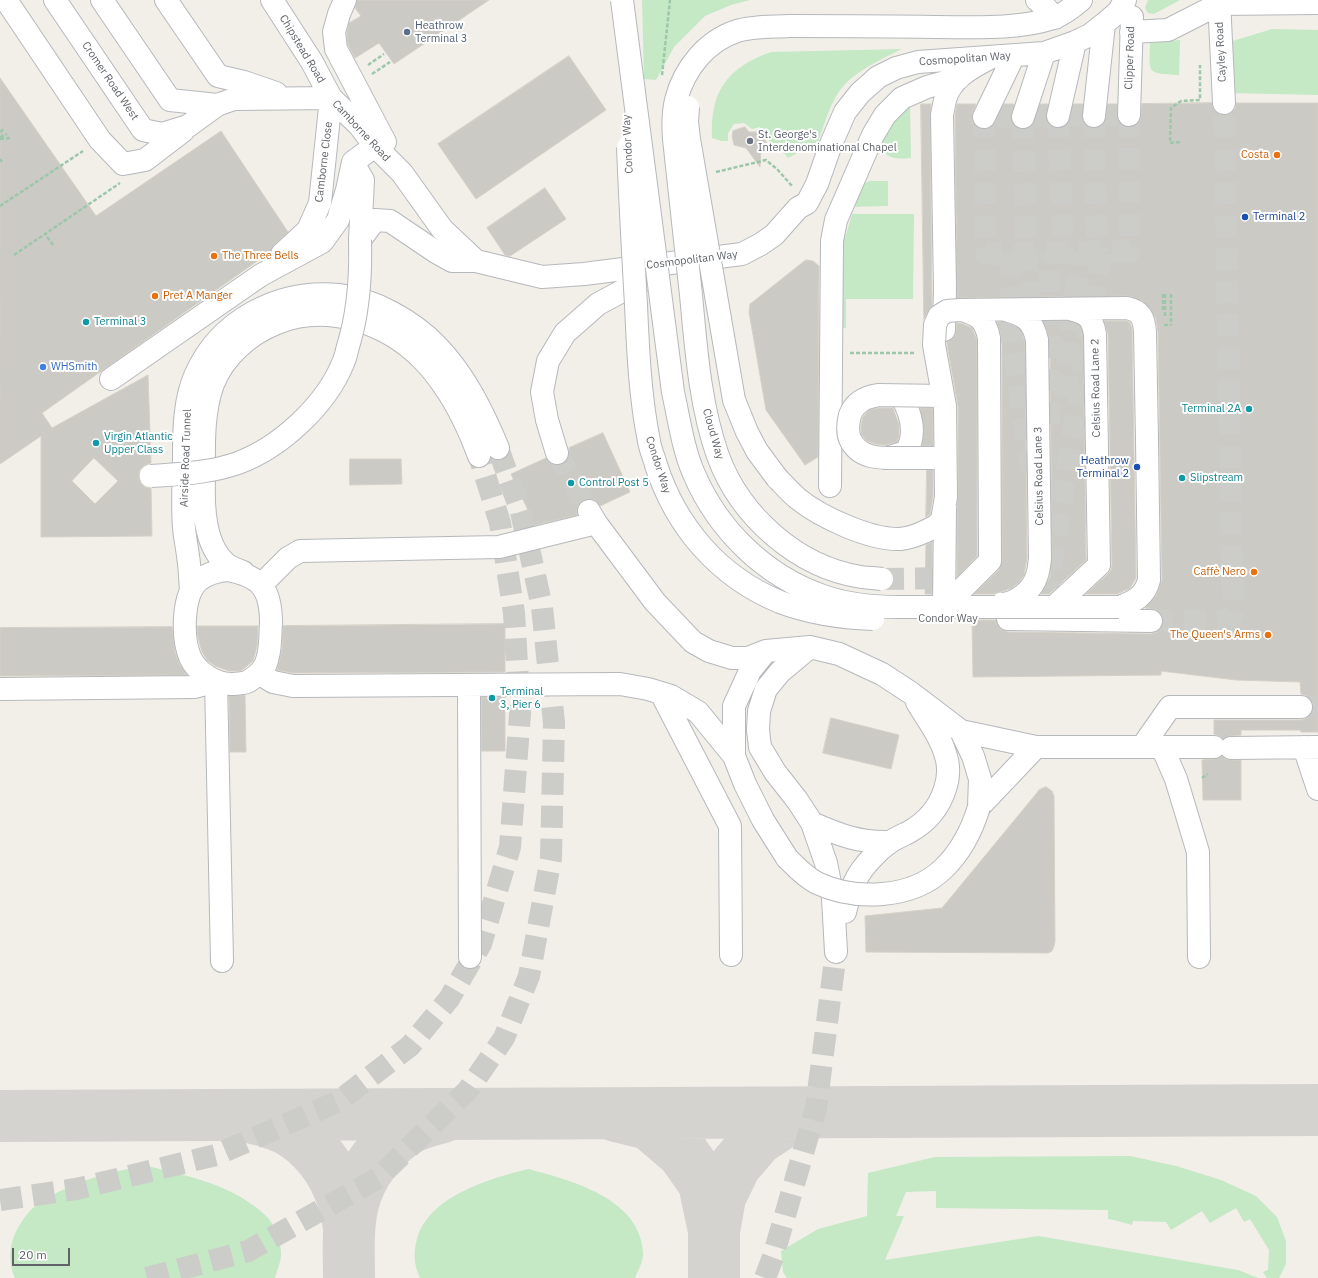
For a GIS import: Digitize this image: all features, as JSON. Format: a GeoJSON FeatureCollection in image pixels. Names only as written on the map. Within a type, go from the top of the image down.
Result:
{"type":"FeatureCollection","features":[{"type":"Feature","properties":{"kind":"street"},"geometry":{"type":"LineString","coordinates":[[6,0],[100,140],[123,164],[145,160],[217,105]]}},
{"type":"Feature","properties":{"kind":"street","name":"Cromer Road West"},"geometry":{"type":"LineString","coordinates":[[55,0],[143,130],[162,134],[188,126],[217,105],[234,99],[293,98]]}},
{"type":"Feature","properties":{"kind":"street"},"geometry":{"type":"LineString","coordinates":[[102,0],[170,100],[217,105]]}},
{"type":"Feature","properties":{"kind":"street"},"geometry":{"type":"LineString","coordinates":[[166,0],[218,76],[244,82],[293,98]]}},
{"type":"Feature","properties":{"kind":"street","name":"Chipstead Road"},"geometry":{"type":"LineString","coordinates":[[272,0],[312,62],[331,98]]}},
{"type":"Feature","properties":{"kind":"street"},"geometry":{"type":"LineString","coordinates":[[345,0],[334,32],[336,48],[402,173]]}},
{"type":"Feature","properties":{"kind":"street"},"geometry":{"type":"LineString","coordinates":[[621,0],[673,392],[687,454],[704,495],[721,523],[746,549],[768,568],[794,584],[823,596],[855,604],[941,613],[968,606],[1119,607],[1129,604],[1138,598],[1147,586],[1150,571],[1144,322],[1141,315],[1134,310],[1127,308],[1070,308],[960,310],[947,311],[939,316],[935,325],[934,346],[945,406],[946,497],[941,613]]}},
{"type":"Feature","properties":{"kind":"street","name":"Condor Way"},"geometry":{"type":"LineString","coordinates":[[621,0],[638,338],[643,405],[649,443],[663,486],[682,521],[707,553],[739,580],[781,602],[816,612],[849,618],[941,613],[1008,619],[1151,621]]}},
{"type":"Feature","properties":{"kind":"street"},"geometry":{"type":"LineString","coordinates":[[1037,0],[1046,7],[1054,18]]}},
{"type":"Feature","properties":{"kind":"street"},"geometry":{"type":"LineString","coordinates":[[946,497],[942,520],[936,526],[912,537],[887,539],[846,526],[822,514],[797,498],[777,478],[757,451],[747,432],[734,400],[689,139],[687,122],[691,88],[702,66],[713,52],[722,44],[739,35],[756,30],[789,26],[970,27],[1033,23],[1054,18],[1072,8],[1081,0]]}},
{"type":"Feature","properties":{"kind":"street","name":"Cosmopolitan Way"},"geometry":{"type":"LineString","coordinates":[[402,173],[442,229],[476,261],[542,277],[584,274],[742,254],[774,235],[798,208],[807,203],[817,184],[831,144],[845,112],[860,93],[878,77],[896,68],[918,62],[1044,53],[1090,35],[1119,11],[1125,0]]}},
{"type":"Feature","properties":{"kind":"street","name":"Clipper Road"},"geometry":{"type":"LineString","coordinates":[[1129,115],[1132,0]]}},
{"type":"Feature","properties":{"kind":"street"},"geometry":{"type":"LineString","coordinates":[[1131,32],[1168,30],[1219,2],[1318,3]]}},
{"type":"Feature","properties":{"kind":"street","name":"Cayley Road"},"geometry":{"type":"LineString","coordinates":[[1219,2],[1224,103]]}},
{"type":"Feature","properties":{"kind":"street"},"geometry":{"type":"LineString","coordinates":[[1094,116],[1104,24]]}},
{"type":"Feature","properties":{"kind":"street","name":"Cloud Way"},"geometry":{"type":"LineString","coordinates":[[789,26],[737,31],[720,38],[709,46],[694,63],[682,82],[676,101],[673,121],[674,140],[696,342],[704,401],[718,456],[727,477],[738,495],[770,532],[790,548],[816,563],[862,578],[882,578]]}},
{"type":"Feature","properties":{"kind":"street"},"geometry":{"type":"LineString","coordinates":[[1058,116],[1075,42]]}},
{"type":"Feature","properties":{"kind":"street"},"geometry":{"type":"LineString","coordinates":[[1023,117],[1044,53]]}},
{"type":"Feature","properties":{"kind":"street"},"geometry":{"type":"LineString","coordinates":[[984,117],[1014,55]]}},
{"type":"Feature","properties":{"kind":"street"},"geometry":{"type":"LineString","coordinates":[[941,613],[944,107],[950,88],[959,78],[967,70],[993,56]]}},
{"type":"Feature","properties":{"kind":"street"},"geometry":{"type":"LineString","coordinates":[[830,486],[832,241],[836,220],[873,135],[885,115],[902,98],[928,87],[959,78]]}},
{"type":"Feature","properties":{"kind":"street","name":"Camborne Road"},"geometry":{"type":"LineString","coordinates":[[293,98],[331,98],[359,125],[375,146],[402,173]]}},
{"type":"Feature","properties":{"kind":"street","name":"Camborne Close"},"geometry":{"type":"LineString","coordinates":[[261,275],[308,230],[320,203],[331,98]]}},
{"type":"Feature","properties":{"kind":"street"},"geometry":{"type":"LineString","coordinates":[[151,476],[198,473],[238,462],[276,444],[304,419],[328,391],[343,363],[352,333],[358,303],[363,180],[353,162],[375,146]]}},
{"type":"Feature","properties":{"kind":"street","name":"Camborne Close"},"geometry":{"type":"LineString","coordinates":[[111,379],[261,275],[322,242],[338,220],[347,190],[353,162]]}},
{"type":"Feature","properties":{"kind":"street"},"geometry":{"type":"LineString","coordinates":[[320,203],[360,240]]}},
{"type":"Feature","properties":{"kind":"street"},"geometry":{"type":"LineString","coordinates":[[360,240],[376,220],[390,221],[452,261],[476,261]]}},
{"type":"Feature","properties":{"kind":"street"},"geometry":{"type":"LineString","coordinates":[[557,454],[547,420],[542,392],[548,361],[565,333],[598,304],[676,262]]}},
{"type":"Feature","properties":{"kind":"street","name":"Airside Road Tunnel"},"geometry":{"type":"LineString","coordinates":[[191,591],[184,527],[184,434],[188,400],[195,376],[210,348],[234,324],[255,310],[282,299],[312,294],[339,295],[370,303],[391,312],[413,326],[437,346],[462,376],[485,418],[489,452],[467,426],[445,387],[423,360],[401,342],[388,334],[363,322],[336,315],[313,314],[288,318],[264,328],[247,339],[227,360],[214,383],[208,404],[204,436],[205,515],[212,544],[217,554],[226,564],[243,572]]}},
{"type":"Feature","properties":{"kind":"street","name":"Celsius Road Lane 2"},"geometry":{"type":"LineString","coordinates":[[1055,606],[1099,565],[1095,334],[1093,324],[1088,316],[1081,311],[1070,308]]}},
{"type":"Feature","properties":{"kind":"street"},"geometry":{"type":"LineString","coordinates":[[941,613],[990,560],[989,338],[986,327],[981,319],[972,313],[960,310]]}},
{"type":"Feature","properties":{"kind":"street","name":"Celsius Road Lane 3"},"geometry":{"type":"LineString","coordinates":[[968,606],[1006,604],[1020,598],[1031,588],[1038,575],[1040,559],[1037,340],[1035,330],[1028,320],[1019,313],[1006,310]]}},
{"type":"Feature","properties":{"kind":"street"},"geometry":{"type":"LineString","coordinates":[[943,396],[879,395],[863,399],[856,405],[849,421],[848,429],[849,437],[858,451],[872,457],[945,458]]}},
{"type":"Feature","properties":{"kind":"street"},"geometry":{"type":"LineString","coordinates":[[886,458],[906,452],[910,445],[912,435],[911,418],[908,408],[901,396]]}},
{"type":"Feature","properties":{"kind":"street"},"geometry":{"type":"LineString","coordinates":[[261,585],[288,558],[300,551],[499,547],[593,517],[655,602],[693,642],[709,652],[732,658],[748,658],[766,651],[810,647],[838,654],[882,674],[911,693],[961,730],[1036,747],[1311,747],[1318,789]]}},
{"type":"Feature","properties":{"kind":"street"},"geometry":{"type":"LineString","coordinates":[[227,570],[243,572],[256,580],[267,592],[271,607],[270,647],[268,660],[260,674],[246,683],[229,684],[216,681],[201,671],[191,658],[186,642],[186,606],[191,591],[199,580],[213,572],[227,570]]}},
{"type":"Feature","properties":{"kind":"street"},"geometry":{"type":"LineString","coordinates":[[810,647],[780,672],[766,689],[759,711],[758,730],[760,747],[775,772],[797,800],[812,823],[829,873],[836,952],[853,883],[860,872],[871,859],[890,842],[909,832],[936,810],[944,795],[948,782],[948,768],[945,752],[939,738],[911,693]]}},
{"type":"Feature","properties":{"kind":"street"},"geometry":{"type":"LineString","coordinates":[[734,756],[734,706],[750,671],[766,651]]}},
{"type":"Feature","properties":{"kind":"street"},"geometry":{"type":"LineString","coordinates":[[260,674],[272,682],[293,686],[620,684],[648,689],[671,696],[698,712],[734,756],[745,784],[764,820],[787,858],[799,871],[817,883],[839,891],[863,895],[886,895],[930,880],[953,859],[964,844],[973,826],[979,807],[980,779],[973,756],[961,730]]}},
{"type":"Feature","properties":{"kind":"street"},"geometry":{"type":"LineString","coordinates":[[0,690],[195,687],[216,681]]}},
{"type":"Feature","properties":{"kind":"street"},"geometry":{"type":"LineString","coordinates":[[216,681],[222,961]]}},
{"type":"Feature","properties":{"kind":"street"},"geometry":{"type":"LineString","coordinates":[[469,685],[470,957]]}},
{"type":"Feature","properties":{"kind":"street"},"geometry":{"type":"LineString","coordinates":[[661,693],[730,826],[731,955]]}},
{"type":"Feature","properties":{"kind":"street"},"geometry":{"type":"LineString","coordinates":[[1152,747],[1170,707],[1301,707]]}},
{"type":"Feature","properties":{"kind":"street"},"geometry":{"type":"LineString","coordinates":[[979,807],[1036,747]]}},
{"type":"Feature","properties":{"kind":"street"},"geometry":{"type":"LineString","coordinates":[[1152,747],[1176,779],[1198,852],[1199,957]]}},
{"type":"Feature","properties":{"kind":"street"},"geometry":{"type":"LineString","coordinates":[[812,823],[851,838],[874,842],[890,842]]}},
{"type":"Feature","properties":{"kind":"path"},"geometry":{"type":"LineString","coordinates":[[0,132],[4,129]]}},
{"type":"Feature","properties":{"kind":"path"},"geometry":{"type":"LineString","coordinates":[[0,138],[7,134]]}},
{"type":"Feature","properties":{"kind":"path"},"geometry":{"type":"LineString","coordinates":[[0,138],[10,138]]}},
{"type":"Feature","properties":{"kind":"path"},"geometry":{"type":"LineString","coordinates":[[0,206],[100,140]]}},
{"type":"Feature","properties":{"kind":"path"},"geometry":{"type":"LineString","coordinates":[[766,160],[777,169],[807,203]]}},
{"type":"Feature","properties":{"kind":"path"},"geometry":{"type":"LineString","coordinates":[[14,255],[126,180]]}},
{"type":"Feature","properties":{"kind":"path"},"geometry":{"type":"LineString","coordinates":[[46,234],[53,245]]}},
{"type":"Feature","properties":{"kind":"path"},"geometry":{"type":"LineString","coordinates":[[1164,294],[1164,325]]}},
{"type":"Feature","properties":{"kind":"path"},"geometry":{"type":"LineString","coordinates":[[1171,294],[1171,325]]}},
{"type":"Feature","properties":{"kind":"path"},"geometry":{"type":"LineString","coordinates":[[831,344],[841,343],[841,353],[919,353]]}},
{"type":"Feature","properties":{"kind":"path"},"geometry":{"type":"LineString","coordinates":[[1202,778],[1208,774]]}},
{"type":"Feature","properties":{"kind":"green space"},"geometry":{"type":"Polygon","coordinates":[[[642,0],[750,0],[731,5],[705,16],[674,47],[656,80],[644,79],[642,0]]]}},
{"type":"Feature","properties":{"kind":"green space"},"geometry":{"type":"Polygon","coordinates":[[[1148,0],[1180,0],[1154,14],[1148,13],[1145,8],[1148,0]]]}},
{"type":"Feature","properties":{"kind":"green space"},"geometry":{"type":"Polygon","coordinates":[[[1272,29],[1318,30],[1318,95],[1230,93],[1226,43],[1272,29]]]}},
{"type":"Feature","properties":{"kind":"green space"},"geometry":{"type":"Polygon","coordinates":[[[1180,40],[1179,75],[1161,74],[1152,70],[1150,67],[1150,43],[1180,40]]]}},
{"type":"Feature","properties":{"kind":"green space"},"geometry":{"type":"Polygon","coordinates":[[[902,49],[867,67],[851,79],[835,98],[818,142],[788,158],[776,143],[771,144],[760,127],[752,129],[744,123],[734,124],[728,133],[728,141],[712,138],[714,107],[718,94],[724,83],[732,74],[756,58],[771,52],[902,49]]]}},
{"type":"Feature","properties":{"kind":"green space"},"geometry":{"type":"Polygon","coordinates":[[[910,103],[911,158],[890,157],[884,152],[881,146],[881,135],[910,103]]]}},
{"type":"Feature","properties":{"kind":"green space"},"geometry":{"type":"Polygon","coordinates":[[[870,181],[888,181],[888,206],[849,207],[859,188],[870,181]]]}},
{"type":"Feature","properties":{"kind":"green space"},"geometry":{"type":"Polygon","coordinates":[[[852,214],[914,214],[913,299],[846,299],[846,328],[837,328],[839,237],[845,238],[852,214]]]}},
{"type":"Feature","properties":{"kind":"green space"},"geometry":{"type":"Polygon","coordinates":[[[1130,1156],[1176,1166],[1221,1180],[1256,1196],[1277,1217],[1286,1241],[1286,1264],[1279,1278],[1267,1278],[1263,1272],[1268,1270],[1269,1250],[1250,1219],[1244,1222],[1236,1208],[1210,1223],[1202,1211],[1171,1230],[1166,1222],[1133,1221],[1132,1225],[1108,1219],[1108,1210],[936,1208],[936,1191],[906,1192],[896,1216],[904,1216],[885,1260],[1038,1236],[1238,1270],[1258,1278],[787,1278],[783,1272],[781,1251],[818,1229],[867,1216],[868,1173],[935,1157],[1130,1156]]]}},
{"type":"Feature","properties":{"kind":"green space"},"geometry":{"type":"Polygon","coordinates":[[[147,1166],[194,1178],[225,1189],[239,1196],[265,1215],[274,1227],[280,1246],[281,1258],[275,1278],[15,1278],[11,1262],[12,1241],[22,1221],[33,1208],[72,1185],[117,1171],[147,1166]]]}},
{"type":"Feature","properties":{"kind":"green space"},"geometry":{"type":"Polygon","coordinates":[[[528,1169],[563,1179],[600,1194],[616,1205],[630,1218],[639,1233],[643,1252],[642,1262],[635,1278],[420,1278],[415,1264],[417,1239],[424,1224],[434,1211],[462,1192],[479,1184],[528,1169]]]}},
{"type":"Feature","properties":{"kind":"building","name":"Heathrow Terminal 3"},"geometry":{"type":"Polygon","coordinates":[[[357,0],[489,0],[394,64],[379,43],[355,58],[348,45],[347,33],[349,23],[361,16],[355,8],[357,0]]]}},
{"type":"Feature","properties":{"kind":"building"},"geometry":{"type":"Polygon","coordinates":[[[569,56],[606,110],[476,199],[438,144],[569,56]]]}},
{"type":"Feature","properties":{"kind":"building","name":"Terminal 3"},"geometry":{"type":"Polygon","coordinates":[[[0,78],[96,216],[221,131],[288,232],[274,245],[270,252],[42,413],[52,428],[148,375],[151,463],[144,466],[140,470],[139,476],[141,483],[145,487],[151,488],[152,536],[41,537],[41,436],[0,464],[0,78]],[[94,458],[72,481],[95,504],[118,481],[94,458]]]}},
{"type":"Feature","properties":{"kind":"building"},"geometry":{"type":"Polygon","coordinates":[[[1212,103],[1214,110],[1219,114],[1224,115],[1231,113],[1235,109],[1236,103],[1318,103],[1318,732],[1301,732],[1300,730],[1241,730],[1241,735],[1230,736],[1223,739],[1214,734],[1214,720],[1301,720],[1308,718],[1312,713],[1312,701],[1308,696],[1301,694],[1300,682],[1236,680],[1161,671],[1161,675],[973,677],[972,620],[996,620],[997,625],[1001,629],[1008,632],[1151,634],[1157,632],[1162,627],[1162,615],[1157,610],[1145,608],[1156,596],[1162,580],[1158,332],[1156,319],[1150,308],[1143,301],[1130,296],[957,298],[955,116],[957,104],[976,104],[972,118],[973,124],[978,128],[985,129],[991,128],[995,123],[1004,104],[1014,104],[1011,113],[1011,120],[1014,126],[1019,129],[1025,129],[1031,127],[1035,121],[1040,104],[1048,104],[1046,120],[1050,125],[1056,128],[1062,128],[1070,119],[1074,104],[1083,104],[1082,121],[1086,126],[1093,128],[1099,127],[1104,123],[1108,104],[1117,104],[1118,121],[1123,126],[1129,127],[1135,126],[1140,121],[1142,104],[1212,103]]]}},
{"type":"Feature","properties":{"kind":"building"},"geometry":{"type":"Polygon","coordinates":[[[921,104],[931,104],[932,306],[924,319],[921,104]]]}},
{"type":"Feature","properties":{"kind":"building","name":"St. George's Interdenominational Chapel"},"geometry":{"type":"Polygon","coordinates":[[[745,127],[749,132],[759,132],[769,146],[761,149],[760,167],[746,148],[734,145],[732,136],[733,131],[745,127]]]}},
{"type":"Feature","properties":{"kind":"building"},"geometry":{"type":"Polygon","coordinates":[[[545,188],[566,219],[510,256],[505,255],[487,228],[545,188]]]}},
{"type":"Feature","properties":{"kind":"building"},"geometry":{"type":"Polygon","coordinates":[[[806,260],[813,261],[819,266],[818,457],[805,465],[766,410],[749,312],[750,304],[806,260]]]}},
{"type":"Feature","properties":{"kind":"building"},"geometry":{"type":"Polygon","coordinates":[[[1067,321],[1079,326],[1083,335],[1086,560],[1049,594],[1041,594],[1050,577],[1052,559],[1050,340],[1044,322],[1067,321]]]}},
{"type":"Feature","properties":{"kind":"building"},"geometry":{"type":"Polygon","coordinates":[[[1104,321],[1127,321],[1130,323],[1132,329],[1136,578],[1130,588],[1117,594],[1086,594],[1108,574],[1112,565],[1108,334],[1104,321]]]}},
{"type":"Feature","properties":{"kind":"building"},"geometry":{"type":"Polygon","coordinates":[[[997,322],[1002,322],[1016,327],[1022,334],[1025,342],[1027,558],[1024,575],[1012,588],[994,594],[974,594],[999,570],[1002,561],[1002,338],[997,322]]]}},
{"type":"Feature","properties":{"kind":"building"},"geometry":{"type":"Polygon","coordinates":[[[957,323],[972,328],[977,340],[977,556],[957,577],[958,406],[947,342],[955,336],[957,323]]]}},
{"type":"Feature","properties":{"kind":"building"},"geometry":{"type":"Polygon","coordinates":[[[877,408],[893,408],[899,425],[899,436],[897,442],[884,445],[876,444],[867,441],[861,434],[863,417],[868,411],[877,408]]]}},
{"type":"Feature","properties":{"kind":"building"},"geometry":{"type":"Polygon","coordinates":[[[920,408],[933,408],[933,446],[922,446],[924,430],[920,408]]]}},
{"type":"Feature","properties":{"kind":"building","name":"Control Post 5"},"geometry":{"type":"Polygon","coordinates":[[[603,433],[630,492],[600,506],[595,500],[583,500],[578,505],[577,515],[535,525],[511,474],[546,458],[554,465],[561,465],[566,462],[569,456],[569,448],[603,433]]]}},
{"type":"Feature","properties":{"kind":"building"},"geometry":{"type":"Polygon","coordinates":[[[350,459],[401,459],[402,484],[350,485],[350,459]]]}},
{"type":"Feature","properties":{"kind":"building"},"geometry":{"type":"Polygon","coordinates":[[[927,470],[933,470],[933,496],[930,514],[926,517],[927,470]]]}},
{"type":"Feature","properties":{"kind":"building"},"geometry":{"type":"Polygon","coordinates":[[[932,542],[932,594],[925,594],[926,545],[932,542]]]}},
{"type":"Feature","properties":{"kind":"building"},"geometry":{"type":"Polygon","coordinates":[[[505,624],[505,672],[294,673],[277,670],[282,650],[283,626],[505,624]]]}},
{"type":"Feature","properties":{"kind":"building"},"geometry":{"type":"Polygon","coordinates":[[[197,626],[258,626],[257,646],[253,661],[241,671],[229,671],[215,666],[207,660],[202,652],[197,626]]]}},
{"type":"Feature","properties":{"kind":"building"},"geometry":{"type":"Polygon","coordinates":[[[172,627],[175,652],[179,663],[187,675],[0,676],[0,628],[172,627]]]}},
{"type":"Feature","properties":{"kind":"building"},"geometry":{"type":"Polygon","coordinates":[[[245,695],[246,752],[230,752],[229,696],[245,695]]]}},
{"type":"Feature","properties":{"kind":"building"},"geometry":{"type":"Polygon","coordinates":[[[482,697],[505,697],[505,751],[482,751],[482,697]]]}},
{"type":"Feature","properties":{"kind":"building"},"geometry":{"type":"Polygon","coordinates":[[[831,718],[899,735],[891,769],[823,753],[831,718]]]}},
{"type":"Feature","properties":{"kind":"building"},"geometry":{"type":"Polygon","coordinates":[[[1222,756],[1225,759],[1241,760],[1241,800],[1203,800],[1202,760],[1214,759],[1222,756]]]}},
{"type":"Feature","properties":{"kind":"building"},"geometry":{"type":"Polygon","coordinates":[[[1046,787],[1052,791],[1054,796],[1055,942],[1052,951],[1048,953],[866,952],[865,916],[942,908],[1039,790],[1046,787]]]}},
{"type":"Feature","properties":{"kind":"taxiway"},"geometry":{"type":"LineString","coordinates":[[0,1116],[1318,1110]]}},
{"type":"Feature","properties":{"kind":"taxiway"},"geometry":{"type":"LineString","coordinates":[[714,1231],[720,1197],[735,1166],[758,1139],[787,1120],[810,1114]]}},
{"type":"Feature","properties":{"kind":"taxiway"},"geometry":{"type":"LineString","coordinates":[[616,1116],[649,1124],[683,1153],[704,1183],[714,1231],[714,1278]]}},
{"type":"Feature","properties":{"kind":"taxiway"},"geometry":{"type":"LineString","coordinates":[[349,1278],[351,1213],[356,1193],[367,1171],[373,1161],[389,1143],[398,1136],[417,1125],[443,1117]]}},
{"type":"Feature","properties":{"kind":"taxiway"},"geometry":{"type":"LineString","coordinates":[[253,1118],[285,1128],[313,1149],[328,1168],[339,1189],[344,1203],[349,1227]]}},
{"type":"Feature","properties":{"kind":"tunnel"},"geometry":{"type":"LineString","coordinates":[[1151,621],[1228,620],[1233,615],[1224,103]]}},
{"type":"Feature","properties":{"kind":"tunnel"},"geometry":{"type":"LineString","coordinates":[[1129,115],[1130,251],[986,254],[984,117],[1129,115]]}},
{"type":"Feature","properties":{"kind":"tunnel"},"geometry":{"type":"LineString","coordinates":[[1058,116],[1063,253]]}},
{"type":"Feature","properties":{"kind":"tunnel"},"geometry":{"type":"LineString","coordinates":[[1094,116],[1097,252]]}},
{"type":"Feature","properties":{"kind":"tunnel"},"geometry":{"type":"LineString","coordinates":[[1023,117],[1026,254],[1031,327]]}},
{"type":"Feature","properties":{"kind":"tunnel"},"geometry":{"type":"LineString","coordinates":[[1065,397],[1079,252]]}},
{"type":"Feature","properties":{"kind":"tunnel"},"geometry":{"type":"LineString","coordinates":[[1051,568],[1102,252]]}},
{"type":"Feature","properties":{"kind":"tunnel"},"geometry":{"type":"LineString","coordinates":[[1049,424],[1050,253]]}},
{"type":"Feature","properties":{"kind":"tunnel"},"geometry":{"type":"LineString","coordinates":[[1011,254],[1012,339],[1032,477]]}},
{"type":"Feature","properties":{"kind":"tunnel"},"geometry":{"type":"LineString","coordinates":[[147,1278],[248,1251],[378,1178],[468,1090],[504,1038],[529,976],[551,858],[554,723],[542,607],[521,512],[498,448]]}},
{"type":"Feature","properties":{"kind":"tunnel"},"geometry":{"type":"LineString","coordinates":[[557,453],[589,511]]}},
{"type":"Feature","properties":{"kind":"tunnel"},"geometry":{"type":"LineString","coordinates":[[0,1200],[76,1189],[216,1155],[339,1101],[410,1046],[449,999],[481,944],[510,847],[520,714],[514,613],[500,523],[479,456]]}},
{"type":"Feature","properties":{"kind":"tunnel"},"geometry":{"type":"LineString","coordinates":[[1045,549],[1048,589]]}},
{"type":"Feature","properties":{"kind":"tunnel"},"geometry":{"type":"LineString","coordinates":[[882,579],[951,578]]}},
{"type":"Feature","properties":{"kind":"tunnel"},"geometry":{"type":"LineString","coordinates":[[1301,707],[1318,707]]}},
{"type":"Feature","properties":{"kind":"tunnel"},"geometry":{"type":"LineString","coordinates":[[765,1278],[773,1257],[816,1108],[836,952]]}},
{"type":"Feature","properties":{"kind":"place","name":"Heathrow Terminal 3"},"geometry":{"type":"Point","coordinates":[407,32]}},
{"type":"Feature","properties":{"kind":"place","name":"St. George's Interdenominational Chapel"},"geometry":{"type":"Point","coordinates":[750,141]}},
{"type":"Feature","properties":{"kind":"place","name":"Costa"},"geometry":{"type":"Point","coordinates":[1277,155]}},
{"type":"Feature","properties":{"kind":"place","name":"Terminal 2"},"geometry":{"type":"Point","coordinates":[1245,217]}},
{"type":"Feature","properties":{"kind":"place","name":"The Three Bells"},"geometry":{"type":"Point","coordinates":[214,256]}},
{"type":"Feature","properties":{"kind":"place","name":"Pret A Manger"},"geometry":{"type":"Point","coordinates":[155,296]}},
{"type":"Feature","properties":{"kind":"place","name":"Terminal 3"},"geometry":{"type":"Point","coordinates":[86,322]}},
{"type":"Feature","properties":{"kind":"place","name":"WHSmith"},"geometry":{"type":"Point","coordinates":[43,367]}},
{"type":"Feature","properties":{"kind":"place","name":"Terminal 2A"},"geometry":{"type":"Point","coordinates":[1249,409]}},
{"type":"Feature","properties":{"kind":"place","name":"Virgin Atlantic Upper Class"},"geometry":{"type":"Point","coordinates":[96,443]}},
{"type":"Feature","properties":{"kind":"place","name":"Heathrow Terminal 2"},"geometry":{"type":"Point","coordinates":[1137,467]}},
{"type":"Feature","properties":{"kind":"place","name":"Slipstream"},"geometry":{"type":"Point","coordinates":[1182,478]}},
{"type":"Feature","properties":{"kind":"place","name":"Control Post 5"},"geometry":{"type":"Point","coordinates":[571,483]}},
{"type":"Feature","properties":{"kind":"place","name":"Caffè Nero"},"geometry":{"type":"Point","coordinates":[1254,572]}},
{"type":"Feature","properties":{"kind":"place","name":"The Queen's Arms"},"geometry":{"type":"Point","coordinates":[1268,635]}},
{"type":"Feature","properties":{"kind":"place","name":"Terminal 3, Pier 6"},"geometry":{"type":"Point","coordinates":[492,698]}}]}
